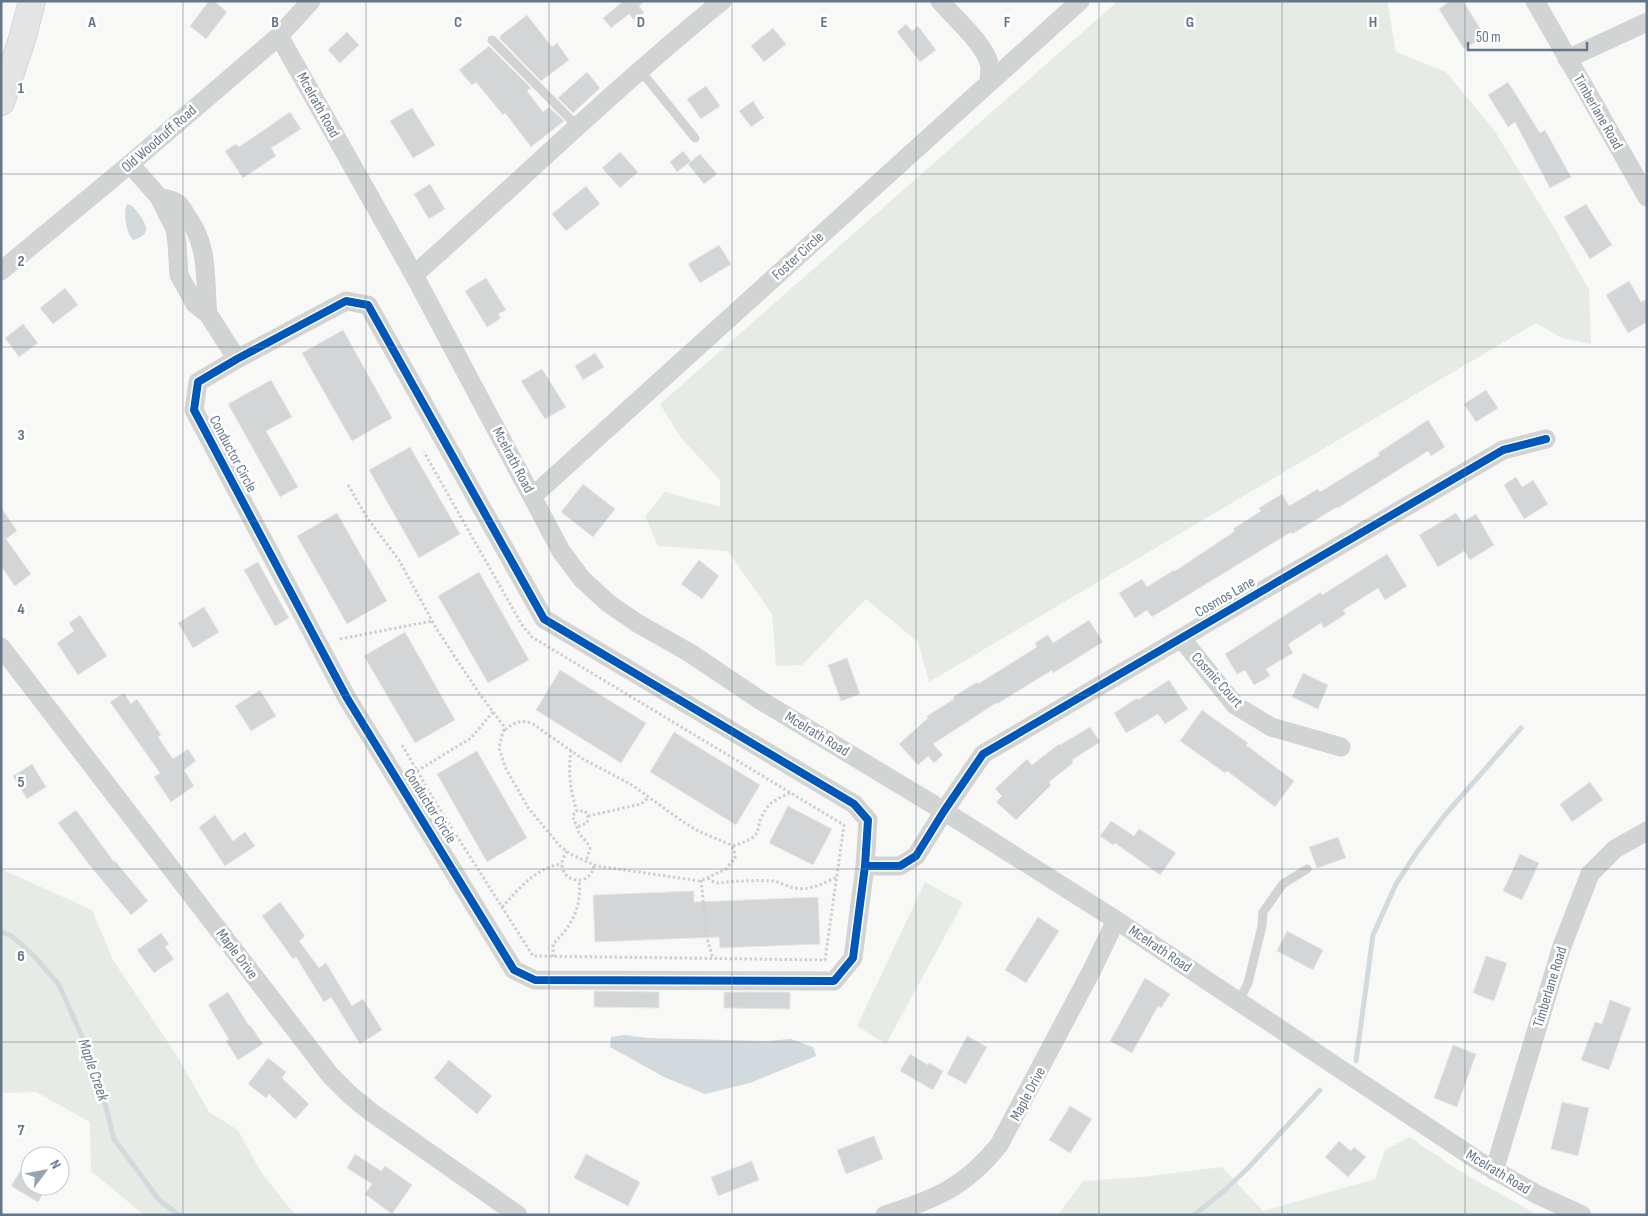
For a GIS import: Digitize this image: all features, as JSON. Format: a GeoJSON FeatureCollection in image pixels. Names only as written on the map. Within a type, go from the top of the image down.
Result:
{"type":"FeatureCollection","features":[{"type":"Feature","properties":{"kind":"main road"},"geometry":{"type":"LineString","coordinates":[[1,102],[23,36],[32,1]]}},
{"type":"Feature","properties":{"kind":"street","name":"Old Woodruff Road"},"geometry":{"type":"LineString","coordinates":[[1,271],[130,164],[279,36],[311,1]]}},
{"type":"Feature","properties":{"kind":"street"},"geometry":{"type":"LineString","coordinates":[[940,1],[982,48],[990,69],[989,83]]}},
{"type":"Feature","properties":{"kind":"street","name":"Foster Circle"},"geometry":{"type":"LineString","coordinates":[[533,496],[1080,1]]}},
{"type":"Feature","properties":{"kind":"street","name":"Timberlane Road"},"geometry":{"type":"LineString","coordinates":[[1535,1],[1647,197]]}},
{"type":"Feature","properties":{"kind":"street"},"geometry":{"type":"LineString","coordinates":[[414,275],[500,199],[577,126],[718,2]]}},
{"type":"Feature","properties":{"kind":"street"},"geometry":{"type":"LineString","coordinates":[[1567,59],[1647,22]]}},
{"type":"Feature","properties":{"kind":"street","name":"Mcelrath Road"},"geometry":{"type":"LineString","coordinates":[[279,36],[414,275],[561,551],[582,579],[608,603],[690,653],[760,700],[944,811],[1116,920],[1494,1171],[1538,1195],[1582,1215]]}},
{"type":"Feature","properties":{"kind":"street"},"geometry":{"type":"LineString","coordinates":[[130,164],[159,197],[175,230],[178,275],[195,304],[208,314],[237,359]]}},
{"type":"Feature","properties":{"kind":"street"},"geometry":{"type":"LineString","coordinates":[[159,197],[178,203],[192,223],[202,246],[206,262],[208,314]]}},
{"type":"Feature","properties":{"kind":"street","name":"Conductor Circle"},"geometry":{"type":"LineString","coordinates":[[346,301],[368,305],[544,619],[854,804],[868,820],[865,866],[853,958],[834,981],[535,980],[514,970],[347,698],[194,410],[198,382],[237,359],[346,301]]}},
{"type":"Feature","properties":{"kind":"street","name":"Cosmos Lane"},"geometry":{"type":"LineString","coordinates":[[944,811],[983,754],[1504,450],[1546,439]]}},
{"type":"Feature","properties":{"kind":"street","name":"Cosmic Court"},"geometry":{"type":"LineString","coordinates":[[1181,638],[1235,705],[1271,727],[1341,747]]}},
{"type":"Feature","properties":{"kind":"street","name":"Maple Drive"},"geometry":{"type":"LineString","coordinates":[[1,647],[330,1075],[371,1112],[518,1215]]}},
{"type":"Feature","properties":{"kind":"street"},"geometry":{"type":"LineString","coordinates":[[865,866],[900,866],[916,856],[944,811]]}},
{"type":"Feature","properties":{"kind":"street","name":"Timberlane Road"},"geometry":{"type":"LineString","coordinates":[[1494,1171],[1562,946],[1590,874],[1615,849],[1647,831]]}},
{"type":"Feature","properties":{"kind":"street","name":"Maple Drive"},"geometry":{"type":"LineString","coordinates":[[885,1215],[934,1198],[953,1188],[985,1162],[999,1145],[1079,995],[1116,920]]}},
{"type":"Feature","properties":{"kind":"lane"},"geometry":{"type":"LineString","coordinates":[[492,40],[577,126]]}},
{"type":"Feature","properties":{"kind":"lane"},"geometry":{"type":"LineString","coordinates":[[640,70],[695,138]]}},
{"type":"Feature","properties":{"kind":"lane"},"geometry":{"type":"LineString","coordinates":[[1239,1001],[1248,984],[1262,926],[1263,912],[1283,884],[1307,869]]}},
{"type":"Feature","properties":{"kind":"path"},"geometry":{"type":"LineString","coordinates":[[402,745],[533,956],[825,960],[844,825],[532,637],[522,625],[424,452]]}},
{"type":"Feature","properties":{"kind":"path"},"geometry":{"type":"LineString","coordinates":[[348,485],[368,519],[399,560],[432,621],[479,693],[506,729]]}},
{"type":"Feature","properties":{"kind":"path"},"geometry":{"type":"LineString","coordinates":[[340,639],[432,621]]}},
{"type":"Feature","properties":{"kind":"path"},"geometry":{"type":"LineString","coordinates":[[417,771],[470,738],[494,712]]}},
{"type":"Feature","properties":{"kind":"path"},"geometry":{"type":"LineString","coordinates":[[732,846],[734,858],[726,869],[701,880],[686,880],[594,865],[586,862],[560,846],[529,809],[506,769],[499,748],[503,731],[516,722],[527,721],[583,759],[632,785],[698,831],[732,846],[750,840],[756,835],[767,806],[790,793]]}},
{"type":"Feature","properties":{"kind":"path"},"geometry":{"type":"LineString","coordinates":[[571,750],[569,767],[573,800],[577,811]]}},
{"type":"Feature","properties":{"kind":"path"},"geometry":{"type":"LineString","coordinates":[[588,816],[640,804],[649,797]]}},
{"type":"Feature","properties":{"kind":"path"},"geometry":{"type":"LineString","coordinates":[[577,826],[587,823],[588,816],[584,811],[577,811],[572,818],[578,832],[586,840],[590,848],[586,862]]}},
{"type":"Feature","properties":{"kind":"path"},"geometry":{"type":"LineString","coordinates":[[566,851],[562,864],[563,871],[568,877],[579,880],[586,878],[592,873],[594,865]]}},
{"type":"Feature","properties":{"kind":"path"},"geometry":{"type":"LineString","coordinates":[[502,908],[531,878],[541,871],[557,864],[562,864]]}},
{"type":"Feature","properties":{"kind":"path"},"geometry":{"type":"LineString","coordinates":[[708,878],[717,883],[754,880],[775,882],[795,888],[812,888],[837,877]]}},
{"type":"Feature","properties":{"kind":"path"},"geometry":{"type":"LineString","coordinates":[[553,956],[553,944],[571,924],[580,899],[579,880]]}},
{"type":"Feature","properties":{"kind":"path"},"geometry":{"type":"LineString","coordinates":[[701,880],[707,938],[713,959]]}},
{"type":"Feature","properties":{"kind":"shaded area"},"geometry":{"type":"Polygon","coordinates":[[[1118,1],[1387,1],[1396,52],[1446,72],[1494,130],[1555,229],[1589,290],[1591,344],[1562,338],[1536,323],[929,682],[918,642],[866,599],[802,665],[776,666],[772,614],[728,551],[658,546],[645,516],[665,492],[720,507],[720,480],[681,438],[660,404],[1118,1]]]}},
{"type":"Feature","properties":{"kind":"shaded area"},"geometry":{"type":"Polygon","coordinates":[[[127,204],[135,209],[146,227],[143,236],[133,240],[126,223],[125,213],[127,204]]]}},
{"type":"Feature","properties":{"kind":"shaded area"},"geometry":{"type":"Polygon","coordinates":[[[1,869],[92,910],[113,960],[177,1056],[209,1112],[238,1130],[261,1172],[295,1215],[144,1215],[91,1171],[90,1122],[36,1092],[1,1093],[1,869]]]}},
{"type":"Feature","properties":{"kind":"shaded area"},"geometry":{"type":"Polygon","coordinates":[[[925,882],[963,903],[886,1044],[857,1026],[925,882]]]}},
{"type":"Feature","properties":{"kind":"shaded area"},"geometry":{"type":"Polygon","coordinates":[[[624,1035],[648,1038],[766,1041],[791,1039],[813,1047],[816,1056],[750,1083],[705,1094],[664,1077],[610,1047],[611,1037],[624,1035]]]}},
{"type":"Feature","properties":{"kind":"shaded area"},"geometry":{"type":"Polygon","coordinates":[[[1409,1137],[1461,1172],[1538,1215],[1058,1215],[1083,1181],[1143,1177],[1222,1167],[1263,1211],[1375,1179],[1385,1150],[1409,1137]]]}},
{"type":"Feature","properties":{"kind":"building"},"geometry":{"type":"Polygon","coordinates":[[[209,1],[214,1],[227,12],[206,39],[190,26],[209,1]]]}},
{"type":"Feature","properties":{"kind":"building"},"geometry":{"type":"Polygon","coordinates":[[[619,1],[645,1],[639,6],[644,13],[634,20],[629,14],[611,28],[603,18],[621,3],[619,1]]]}},
{"type":"Feature","properties":{"kind":"building"},"geometry":{"type":"Polygon","coordinates":[[[1450,1],[1463,1],[1485,36],[1464,49],[1439,9],[1450,1]]]}},
{"type":"Feature","properties":{"kind":"building"},"geometry":{"type":"Polygon","coordinates":[[[527,15],[552,47],[557,43],[569,60],[541,81],[499,38],[527,15]]]}},
{"type":"Feature","properties":{"kind":"building"},"geometry":{"type":"Polygon","coordinates":[[[906,24],[912,31],[918,26],[936,50],[920,62],[897,32],[906,24]]]}},
{"type":"Feature","properties":{"kind":"building"},"geometry":{"type":"Polygon","coordinates":[[[773,28],[786,44],[764,62],[751,46],[773,28]]]}},
{"type":"Feature","properties":{"kind":"building"},"geometry":{"type":"Polygon","coordinates":[[[347,32],[359,45],[340,63],[328,50],[347,32]]]}},
{"type":"Feature","properties":{"kind":"building"},"geometry":{"type":"Polygon","coordinates":[[[489,46],[531,88],[527,91],[543,112],[549,107],[564,121],[531,147],[505,113],[503,115],[476,82],[472,85],[459,70],[489,46]]]}},
{"type":"Feature","properties":{"kind":"building"},"geometry":{"type":"Polygon","coordinates":[[[587,72],[600,88],[573,113],[558,98],[587,72]]]}},
{"type":"Feature","properties":{"kind":"building"},"geometry":{"type":"Polygon","coordinates":[[[1508,82],[1540,133],[1545,130],[1571,177],[1550,188],[1515,122],[1508,127],[1488,95],[1508,82]]]}},
{"type":"Feature","properties":{"kind":"building"},"geometry":{"type":"Polygon","coordinates":[[[706,86],[720,106],[701,119],[687,99],[706,86]]]}},
{"type":"Feature","properties":{"kind":"building"},"geometry":{"type":"Polygon","coordinates":[[[753,101],[764,118],[751,127],[739,111],[753,101]]]}},
{"type":"Feature","properties":{"kind":"building"},"geometry":{"type":"Polygon","coordinates":[[[412,108],[435,145],[413,158],[390,121],[412,108]]]}},
{"type":"Feature","properties":{"kind":"building"},"geometry":{"type":"Polygon","coordinates":[[[290,112],[301,129],[271,148],[276,156],[243,178],[225,151],[236,144],[239,147],[290,112]]]}},
{"type":"Feature","properties":{"kind":"building"},"geometry":{"type":"Polygon","coordinates":[[[683,151],[691,161],[677,172],[670,162],[683,151]]]}},
{"type":"Feature","properties":{"kind":"building"},"geometry":{"type":"Polygon","coordinates":[[[620,152],[638,172],[620,188],[602,168],[620,152]]]}},
{"type":"Feature","properties":{"kind":"building"},"geometry":{"type":"Polygon","coordinates":[[[700,154],[717,174],[704,184],[688,164],[700,154]]]}},
{"type":"Feature","properties":{"kind":"building"},"geometry":{"type":"Polygon","coordinates":[[[430,184],[445,209],[429,219],[414,194],[430,184]]]}},
{"type":"Feature","properties":{"kind":"building"},"geometry":{"type":"Polygon","coordinates":[[[586,186],[600,204],[566,231],[552,214],[586,186]]]}},
{"type":"Feature","properties":{"kind":"building"},"geometry":{"type":"Polygon","coordinates":[[[1586,204],[1612,245],[1590,259],[1564,217],[1586,204]]]}},
{"type":"Feature","properties":{"kind":"building"},"geometry":{"type":"Polygon","coordinates":[[[719,245],[731,264],[700,283],[688,264],[719,245]]]}},
{"type":"Feature","properties":{"kind":"building"},"geometry":{"type":"Polygon","coordinates":[[[486,278],[506,310],[498,314],[501,318],[487,327],[465,291],[486,278]]]}},
{"type":"Feature","properties":{"kind":"building"},"geometry":{"type":"Polygon","coordinates":[[[1629,281],[1641,302],[1647,299],[1647,322],[1628,333],[1606,295],[1629,281]]]}},
{"type":"Feature","properties":{"kind":"building"},"geometry":{"type":"Polygon","coordinates":[[[65,288],[78,305],[53,324],[40,308],[65,288]]]}},
{"type":"Feature","properties":{"kind":"building"},"geometry":{"type":"Polygon","coordinates":[[[23,324],[38,343],[19,357],[5,338],[23,324]]]}},
{"type":"Feature","properties":{"kind":"building"},"geometry":{"type":"Polygon","coordinates":[[[343,330],[392,418],[352,441],[302,353],[343,330]]]}},
{"type":"Feature","properties":{"kind":"building"},"geometry":{"type":"Polygon","coordinates":[[[595,353],[604,367],[583,380],[575,366],[595,353]]]}},
{"type":"Feature","properties":{"kind":"building"},"geometry":{"type":"Polygon","coordinates":[[[542,369],[566,407],[545,419],[521,381],[542,369]]]}},
{"type":"Feature","properties":{"kind":"building"},"geometry":{"type":"Polygon","coordinates":[[[271,380],[292,417],[266,431],[298,487],[280,497],[228,404],[271,380]]]}},
{"type":"Feature","properties":{"kind":"building"},"geometry":{"type":"Polygon","coordinates":[[[1486,390],[1498,408],[1476,422],[1464,404],[1486,390]]]}},
{"type":"Feature","properties":{"kind":"building"},"geometry":{"type":"Polygon","coordinates":[[[1428,420],[1445,447],[1431,456],[1428,451],[1338,508],[1292,534],[1291,532],[1152,617],[1147,610],[1135,618],[1119,593],[1142,579],[1147,587],[1175,571],[1235,531],[1233,529],[1261,511],[1259,508],[1282,494],[1289,506],[1318,489],[1320,492],[1380,455],[1378,453],[1428,420]]]}},
{"type":"Feature","properties":{"kind":"building"},"geometry":{"type":"Polygon","coordinates":[[[410,447],[460,534],[419,558],[369,470],[410,447]]]}},
{"type":"Feature","properties":{"kind":"building"},"geometry":{"type":"Polygon","coordinates":[[[1516,477],[1522,487],[1533,480],[1548,504],[1524,519],[1504,485],[1516,477]]]}},
{"type":"Feature","properties":{"kind":"building"},"geometry":{"type":"Polygon","coordinates":[[[583,484],[615,509],[593,537],[561,512],[583,484]]]}},
{"type":"Feature","properties":{"kind":"building"},"geometry":{"type":"Polygon","coordinates":[[[1,507],[17,531],[6,539],[31,574],[15,586],[1,566],[1,507]]]}},
{"type":"Feature","properties":{"kind":"building"},"geometry":{"type":"Polygon","coordinates":[[[337,513],[387,601],[347,624],[297,536],[337,513]]]}},
{"type":"Feature","properties":{"kind":"building"},"geometry":{"type":"Polygon","coordinates":[[[1456,513],[1462,522],[1476,514],[1494,545],[1470,560],[1464,551],[1438,567],[1419,535],[1456,513]]]}},
{"type":"Feature","properties":{"kind":"building"},"geometry":{"type":"Polygon","coordinates":[[[1387,554],[1407,586],[1385,600],[1378,588],[1343,610],[1346,614],[1324,628],[1321,623],[1288,644],[1293,653],[1266,669],[1270,676],[1254,685],[1245,670],[1237,674],[1225,654],[1321,592],[1322,595],[1387,554]]]}},
{"type":"Feature","properties":{"kind":"building"},"geometry":{"type":"Polygon","coordinates":[[[699,560],[719,576],[702,599],[681,584],[699,560]]]}},
{"type":"Feature","properties":{"kind":"building"},"geometry":{"type":"Polygon","coordinates":[[[258,562],[289,618],[275,626],[244,570],[258,562]]]}},
{"type":"Feature","properties":{"kind":"building"},"geometry":{"type":"Polygon","coordinates":[[[479,572],[529,660],[488,683],[438,596],[479,572]]]}},
{"type":"Feature","properties":{"kind":"building"},"geometry":{"type":"Polygon","coordinates":[[[204,607],[219,632],[193,648],[178,623],[204,607]]]}},
{"type":"Feature","properties":{"kind":"building"},"geometry":{"type":"Polygon","coordinates":[[[80,615],[107,656],[78,675],[57,643],[74,631],[69,623],[80,615]]]}},
{"type":"Feature","properties":{"kind":"building"},"geometry":{"type":"Polygon","coordinates":[[[1089,620],[1103,642],[1053,673],[1052,670],[996,703],[933,744],[943,755],[934,763],[928,756],[918,765],[899,744],[928,718],[927,716],[954,699],[953,697],[977,682],[978,684],[1037,647],[1035,643],[1048,635],[1053,643],[1089,620]]]}},
{"type":"Feature","properties":{"kind":"building"},"geometry":{"type":"Polygon","coordinates":[[[405,632],[455,720],[415,743],[364,656],[405,632]]]}},
{"type":"Feature","properties":{"kind":"building"},"geometry":{"type":"Polygon","coordinates":[[[847,658],[860,694],[841,701],[828,665],[847,658]]]}},
{"type":"Feature","properties":{"kind":"building"},"geometry":{"type":"Polygon","coordinates":[[[560,670],[646,723],[621,763],[536,710],[560,670]]]}},
{"type":"Feature","properties":{"kind":"building"},"geometry":{"type":"Polygon","coordinates":[[[1303,673],[1328,685],[1318,709],[1292,697],[1303,673]]]}},
{"type":"Feature","properties":{"kind":"building"},"geometry":{"type":"Polygon","coordinates":[[[1169,680],[1188,709],[1165,724],[1158,714],[1126,733],[1114,713],[1169,680]]]}},
{"type":"Feature","properties":{"kind":"building"},"geometry":{"type":"Polygon","coordinates":[[[260,690],[276,716],[251,731],[235,706],[260,690]]]}},
{"type":"Feature","properties":{"kind":"building"},"geometry":{"type":"Polygon","coordinates":[[[124,693],[131,704],[137,699],[161,735],[158,737],[173,759],[188,749],[196,761],[184,770],[194,786],[171,802],[154,777],[160,773],[110,702],[124,693]]]}},
{"type":"Feature","properties":{"kind":"building"},"geometry":{"type":"Polygon","coordinates":[[[1202,710],[1248,743],[1246,745],[1294,781],[1275,807],[1227,771],[1225,773],[1180,741],[1202,710]]]}},
{"type":"Feature","properties":{"kind":"building"},"geometry":{"type":"Polygon","coordinates":[[[1090,727],[1100,742],[1072,760],[1073,763],[1049,782],[1051,785],[1016,820],[996,802],[1002,796],[995,789],[1027,759],[1032,765],[1059,744],[1090,727]]]}},
{"type":"Feature","properties":{"kind":"building"},"geometry":{"type":"Polygon","coordinates":[[[674,732],[760,785],[736,825],[650,772],[674,732]]]}},
{"type":"Feature","properties":{"kind":"building"},"geometry":{"type":"Polygon","coordinates":[[[477,751],[527,838],[487,862],[437,774],[477,751]]]}},
{"type":"Feature","properties":{"kind":"building"},"geometry":{"type":"Polygon","coordinates":[[[32,764],[46,787],[27,799],[13,776],[32,764]]]}},
{"type":"Feature","properties":{"kind":"building"},"geometry":{"type":"Polygon","coordinates":[[[1590,782],[1603,800],[1572,822],[1560,804],[1590,782]]]}},
{"type":"Feature","properties":{"kind":"building"},"geometry":{"type":"Polygon","coordinates":[[[788,806],[832,829],[813,865],[769,843],[788,806]]]}},
{"type":"Feature","properties":{"kind":"building"},"geometry":{"type":"Polygon","coordinates":[[[76,810],[114,862],[148,901],[131,915],[58,823],[76,810]]]}},
{"type":"Feature","properties":{"kind":"building"},"geometry":{"type":"Polygon","coordinates":[[[215,815],[233,841],[245,832],[255,846],[225,866],[199,827],[215,815]]]}},
{"type":"Feature","properties":{"kind":"building"},"geometry":{"type":"Polygon","coordinates":[[[1111,821],[1134,836],[1139,829],[1176,853],[1160,875],[1115,843],[1113,845],[1100,836],[1111,821]]]}},
{"type":"Feature","properties":{"kind":"building"},"geometry":{"type":"Polygon","coordinates":[[[1338,837],[1346,858],[1317,868],[1309,847],[1338,837]]]}},
{"type":"Feature","properties":{"kind":"building"},"geometry":{"type":"Polygon","coordinates":[[[1520,854],[1539,863],[1522,900],[1503,891],[1520,854]]]}},
{"type":"Feature","properties":{"kind":"building"},"geometry":{"type":"Polygon","coordinates":[[[694,891],[694,902],[818,897],[820,944],[720,948],[719,937],[595,942],[593,895],[694,891]]]}},
{"type":"Feature","properties":{"kind":"building"},"geometry":{"type":"Polygon","coordinates":[[[280,902],[305,936],[299,941],[319,968],[326,963],[352,1006],[363,999],[382,1030],[360,1044],[331,997],[324,1002],[296,957],[293,959],[262,916],[280,902]]]}},
{"type":"Feature","properties":{"kind":"building"},"geometry":{"type":"Polygon","coordinates":[[[1038,917],[1059,931],[1026,983],[1005,970],[1038,917]]]}},
{"type":"Feature","properties":{"kind":"building"},"geometry":{"type":"Polygon","coordinates":[[[1287,931],[1323,950],[1313,970],[1277,951],[1287,931]]]}},
{"type":"Feature","properties":{"kind":"building"},"geometry":{"type":"Polygon","coordinates":[[[161,933],[169,944],[165,947],[174,959],[154,973],[137,950],[161,933]]]}},
{"type":"Feature","properties":{"kind":"building"},"geometry":{"type":"Polygon","coordinates":[[[1486,956],[1507,963],[1494,1001],[1473,993],[1486,956]]]}},
{"type":"Feature","properties":{"kind":"building"},"geometry":{"type":"Polygon","coordinates":[[[1145,978],[1170,994],[1161,1008],[1158,1006],[1132,1053],[1110,1041],[1145,978]]]}},
{"type":"Feature","properties":{"kind":"building"},"geometry":{"type":"Polygon","coordinates":[[[594,991],[659,992],[659,1008],[594,1007],[594,991]]]}},
{"type":"Feature","properties":{"kind":"building"},"geometry":{"type":"Polygon","coordinates":[[[228,992],[249,1026],[263,1044],[238,1060],[226,1041],[229,1039],[208,1005],[228,992]]]}},
{"type":"Feature","properties":{"kind":"building"},"geometry":{"type":"Polygon","coordinates":[[[724,992],[790,992],[790,1009],[724,1008],[724,992]]]}},
{"type":"Feature","properties":{"kind":"building"},"geometry":{"type":"Polygon","coordinates":[[[1610,1000],[1631,1008],[1609,1070],[1581,1060],[1595,1022],[1602,1024],[1610,1000]]]}},
{"type":"Feature","properties":{"kind":"building"},"geometry":{"type":"Polygon","coordinates":[[[967,1036],[987,1047],[966,1084],[947,1074],[967,1036]]]}},
{"type":"Feature","properties":{"kind":"building"},"geometry":{"type":"Polygon","coordinates":[[[1453,1045],[1476,1054],[1457,1107],[1434,1098],[1453,1045]]]}},
{"type":"Feature","properties":{"kind":"building"},"geometry":{"type":"Polygon","coordinates":[[[910,1054],[928,1065],[929,1063],[943,1071],[933,1090],[900,1071],[910,1054]]]}},
{"type":"Feature","properties":{"kind":"building"},"geometry":{"type":"Polygon","coordinates":[[[268,1058],[286,1072],[282,1078],[309,1104],[295,1119],[269,1094],[266,1098],[248,1084],[268,1058]]]}},
{"type":"Feature","properties":{"kind":"building"},"geometry":{"type":"Polygon","coordinates":[[[449,1060],[492,1096],[477,1114],[434,1078],[449,1060]]]}},
{"type":"Feature","properties":{"kind":"building"},"geometry":{"type":"Polygon","coordinates":[[[1562,1102],[1589,1108],[1578,1156],[1551,1149],[1562,1102]]]}},
{"type":"Feature","properties":{"kind":"building"},"geometry":{"type":"Polygon","coordinates":[[[1070,1106],[1092,1119],[1070,1153],[1049,1140],[1070,1106]]]}},
{"type":"Feature","properties":{"kind":"building"},"geometry":{"type":"Polygon","coordinates":[[[874,1136],[883,1159],[846,1174],[837,1150],[874,1136]]]}},
{"type":"Feature","properties":{"kind":"building"},"geometry":{"type":"Polygon","coordinates":[[[1339,1141],[1351,1151],[1354,1147],[1366,1157],[1348,1177],[1325,1157],[1339,1141]]]}},
{"type":"Feature","properties":{"kind":"building"},"geometry":{"type":"Polygon","coordinates":[[[355,1154],[381,1171],[385,1166],[412,1185],[392,1214],[365,1194],[372,1184],[347,1168],[355,1154]]]}},
{"type":"Feature","properties":{"kind":"building"},"geometry":{"type":"Polygon","coordinates":[[[586,1154],[640,1182],[628,1206],[574,1178],[586,1154]]]}},
{"type":"Feature","properties":{"kind":"building"},"geometry":{"type":"Polygon","coordinates":[[[752,1161],[759,1180],[718,1196],[711,1177],[752,1161]]]}},
{"type":"Feature","properties":{"kind":"building"},"geometry":{"type":"Polygon","coordinates":[[[20,1171],[20,1191],[11,1186],[20,1171]]]}},
{"type":"Feature","properties":{"kind":"building"},"geometry":{"type":"Polygon","coordinates":[[[28,1196],[42,1196],[38,1202],[28,1196]]]}},
{"type":"Feature","properties":{"kind":"waterway"},"geometry":{"type":"LineString","coordinates":[[1356,1061],[1373,935],[1396,884],[1445,815],[1521,728]]}},
{"type":"Feature","properties":{"kind":"waterway","name":"Maple Creek"},"geometry":{"type":"LineString","coordinates":[[1,932],[12,936],[35,957],[59,985],[96,1068],[114,1139],[159,1200],[179,1215]]}},
{"type":"Feature","properties":{"kind":"waterway"},"geometry":{"type":"LineString","coordinates":[[1194,1215],[1225,1190],[1249,1167],[1320,1090]]}},
{"type":"Feature","properties":{"kind":"cycle path"},"geometry":{"type":"LineString","coordinates":[[346,301],[368,305],[544,619],[854,804],[868,820],[865,866],[853,958],[834,981],[535,980],[514,970],[347,698],[194,410],[198,382],[346,301]]}},
{"type":"Feature","properties":{"kind":"cycle path"},"geometry":{"type":"LineString","coordinates":[[865,866],[900,866],[916,856],[983,754],[1503,450],[1546,439]]}}]}
